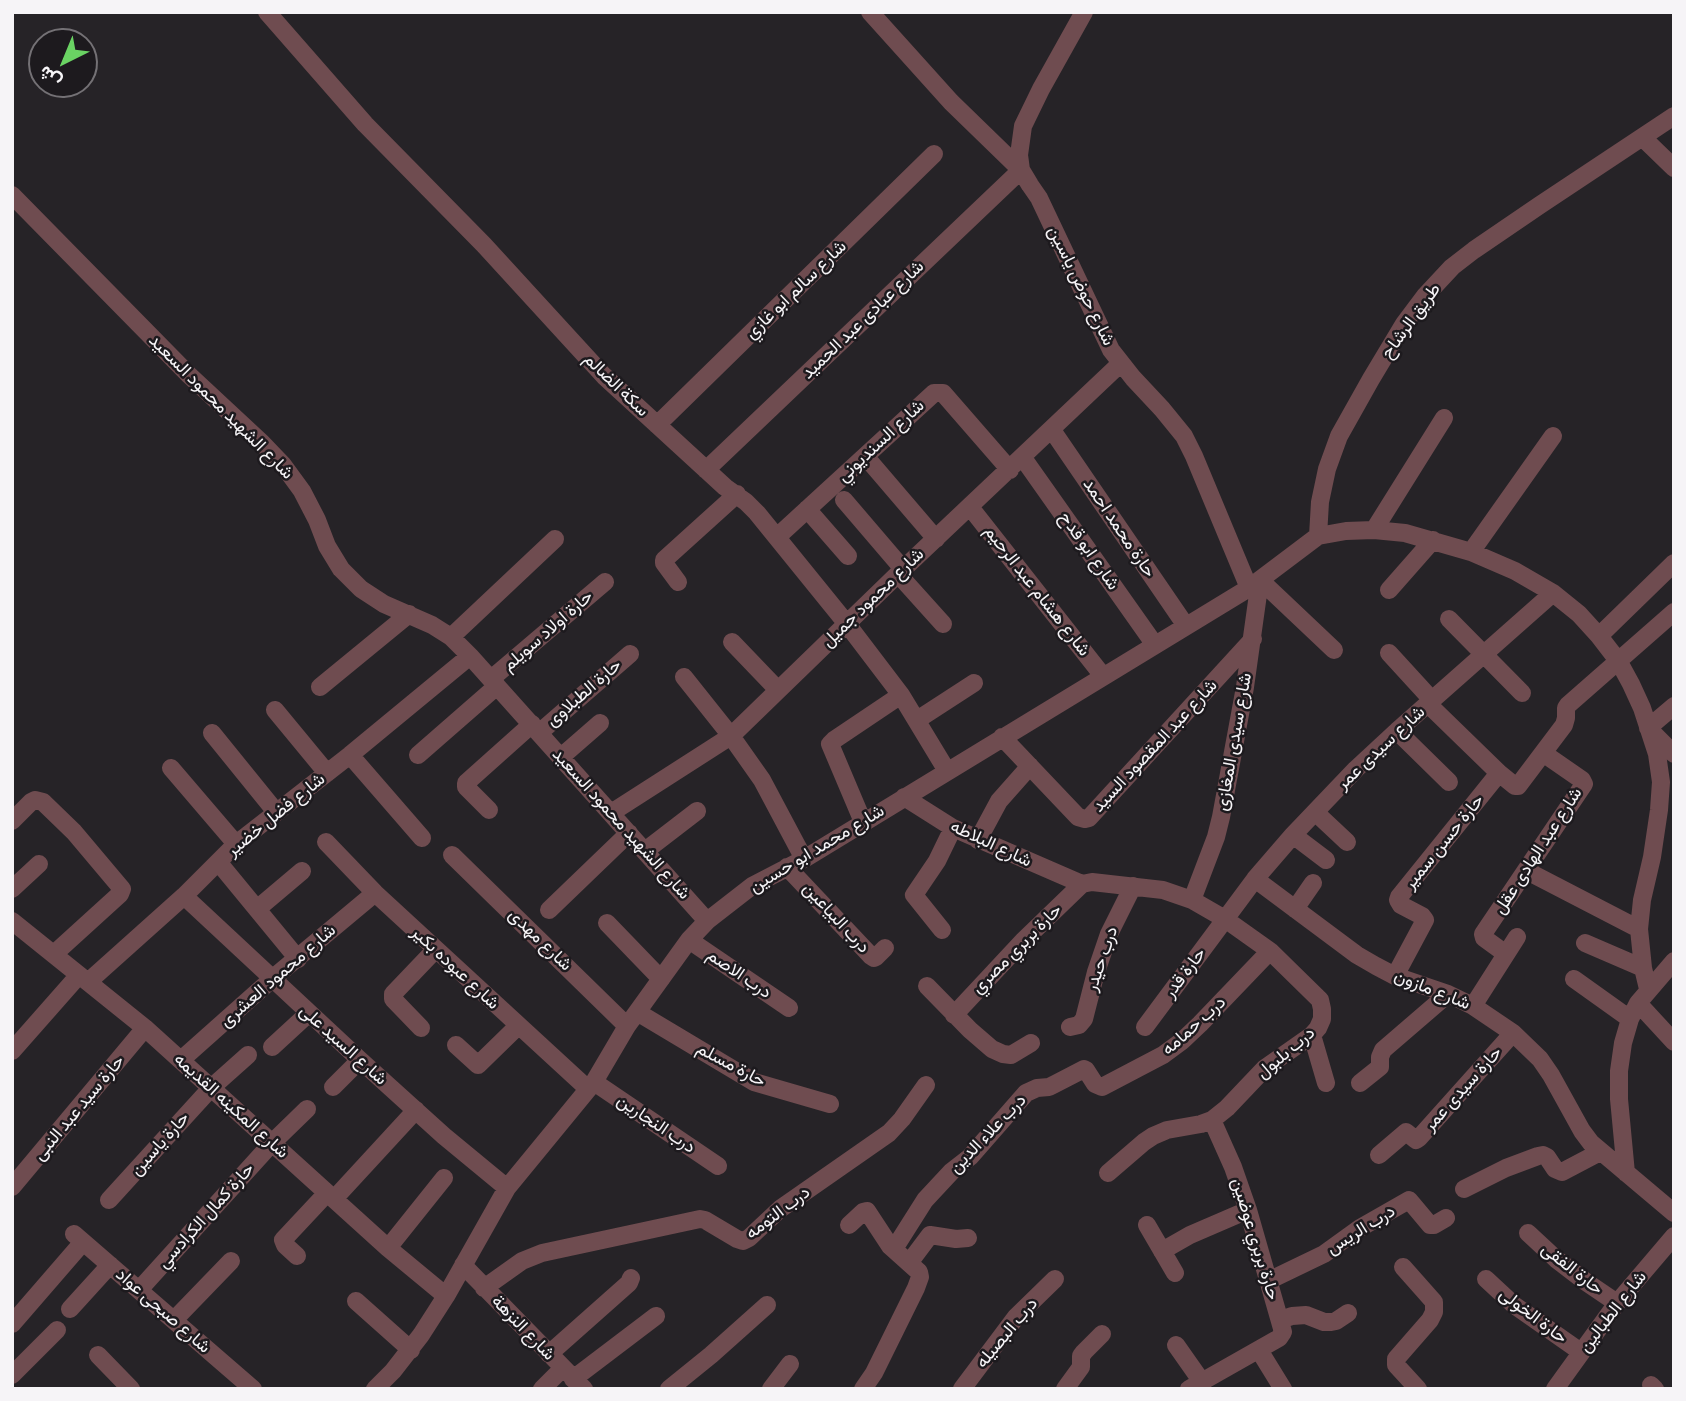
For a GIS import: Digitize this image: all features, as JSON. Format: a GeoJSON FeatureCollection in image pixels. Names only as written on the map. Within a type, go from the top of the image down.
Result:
{"type":"FeatureCollection","features":[{"type":"Feature","properties":{"kind":"street","name":"سكة الضالم"},"geometry":{"type":"LineString","coordinates":[[267,12],[365,124],[484,245],[604,376],[725,488],[746,502],[777,537],[901,695],[947,771]]}},
{"type":"Feature","properties":{"kind":"street","name":"شارع حوض ياسين"},"geometry":{"type":"LineString","coordinates":[[870,12],[951,102],[1021,170],[1039,198],[1111,351],[1184,436],[1254,584]]}},
{"type":"Feature","properties":{"kind":"street"},"geometry":{"type":"LineString","coordinates":[[1021,170],[1019,155],[1023,126],[1084,12]]}},
{"type":"Feature","properties":{"kind":"street","name":"طريق الرشاح"},"geometry":{"type":"LineString","coordinates":[[1318,536],[1320,502],[1327,469],[1339,436],[1404,324],[1425,296],[1452,267],[1474,250],[1643,138],[1670,125]]}},
{"type":"Feature","properties":{"kind":"street"},"geometry":{"type":"LineString","coordinates":[[1643,138],[1674,168]]}},
{"type":"Feature","properties":{"kind":"street","name":"شارع سالم ابو غازي"},"geometry":{"type":"LineString","coordinates":[[657,425],[934,154]]}},
{"type":"Feature","properties":{"kind":"street","name":"شارع عبادى عبد الحميد"},"geometry":{"type":"LineString","coordinates":[[706,470],[1021,170]]}},
{"type":"Feature","properties":{"kind":"street","name":"شارع الشهيد محمود السعيد"},"geometry":{"type":"LineString","coordinates":[[12,195],[189,375],[283,465],[302,491],[327,546],[341,569],[361,589],[384,604],[410,614],[451,638],[470,656],[707,921]]}},
{"type":"Feature","properties":{"kind":"street","name":"شارع محمود جميل"},"geometry":{"type":"LineString","coordinates":[[611,813],[731,736],[1121,363]]}},
{"type":"Feature","properties":{"kind":"street","name":"شارع السنديوني"},"geometry":{"type":"LineString","coordinates":[[777,537],[931,396],[939,392],[1017,464]]}},
{"type":"Feature","properties":{"kind":"street"},"geometry":{"type":"LineString","coordinates":[[1374,530],[1444,418]]}},
{"type":"Feature","properties":{"kind":"street","name":"حارة محمد احمد"},"geometry":{"type":"LineString","coordinates":[[1052,430],[1186,626]]}},
{"type":"Feature","properties":{"kind":"street"},"geometry":{"type":"LineString","coordinates":[[1471,552],[1553,436]]}},
{"type":"Feature","properties":{"kind":"street"},"geometry":{"type":"LineString","coordinates":[[865,456],[936,539]]}},
{"type":"Feature","properties":{"kind":"street","name":"شارع ابو قدح"},"geometry":{"type":"LineString","coordinates":[[1017,464],[1155,645]]}},
{"type":"Feature","properties":{"kind":"street"},"geometry":{"type":"LineString","coordinates":[[678,582],[664,560],[737,494]]}},
{"type":"Feature","properties":{"kind":"street"},"geometry":{"type":"LineString","coordinates":[[845,500],[943,624]]}},
{"type":"Feature","properties":{"kind":"street","name":"شارع هشام عبد الرحيم"},"geometry":{"type":"LineString","coordinates":[[970,507],[1103,676]]}},
{"type":"Feature","properties":{"kind":"street"},"geometry":{"type":"LineString","coordinates":[[807,509],[848,556]]}},
{"type":"Feature","properties":{"kind":"street"},"geometry":{"type":"LineString","coordinates":[[1318,536],[1374,530],[1405,533],[1471,552],[1515,571],[1553,593],[1579,614],[1619,662],[1632,684],[1657,754],[1661,782],[1652,857],[1639,929],[1643,968],[1638,1004],[1623,1043],[1619,1070],[1626,1173]]}},
{"type":"Feature","properties":{"kind":"street","name":"شارع محمد ابو حسين"},"geometry":{"type":"LineString","coordinates":[[375,1389],[411,1350],[446,1296],[507,1188],[591,1085],[632,1019],[707,921],[752,886],[804,859],[1254,584],[1318,536]]}},
{"type":"Feature","properties":{"kind":"street"},"geometry":{"type":"LineString","coordinates":[[451,638],[555,539]]}},
{"type":"Feature","properties":{"kind":"street"},"geometry":{"type":"LineString","coordinates":[[1389,590],[1433,540]]}},
{"type":"Feature","properties":{"kind":"street"},"geometry":{"type":"LineString","coordinates":[[1599,636],[1674,563]]}},
{"type":"Feature","properties":{"kind":"street","name":"حارة اولاد سويلم"},"geometry":{"type":"LineString","coordinates":[[418,755],[605,582]]}},
{"type":"Feature","properties":{"kind":"street"},"geometry":{"type":"LineString","coordinates":[[1254,584],[1334,650]]}},
{"type":"Feature","properties":{"kind":"street","name":"شارع سيدى المغازى"},"geometry":{"type":"LineString","coordinates":[[1192,900],[1221,817],[1253,639],[1254,584]]}},
{"type":"Feature","properties":{"kind":"street","name":"شارع سيدى عمر"},"geometry":{"type":"LineString","coordinates":[[1226,919],[1255,879],[1293,835],[1356,769],[1553,593]]}},
{"type":"Feature","properties":{"kind":"street"},"geometry":{"type":"LineString","coordinates":[[1388,653],[1430,702],[1499,773],[1518,786],[1565,722],[1568,705],[1674,612]]}},
{"type":"Feature","properties":{"kind":"street"},"geometry":{"type":"LineString","coordinates":[[320,687],[410,614]]}},
{"type":"Feature","properties":{"kind":"street"},"geometry":{"type":"LineString","coordinates":[[1449,619],[1521,692]]}},
{"type":"Feature","properties":{"kind":"street","name":"شارع عبد المقصود السيد"},"geometry":{"type":"LineString","coordinates":[[1030,766],[1078,817],[1084,820],[1088,818],[1253,639]]}},
{"type":"Feature","properties":{"kind":"street"},"geometry":{"type":"LineString","coordinates":[[732,642],[778,690]]}},
{"type":"Feature","properties":{"kind":"street","name":"حارة الطبلاوى"},"geometry":{"type":"LineString","coordinates":[[489,810],[466,787],[466,783],[630,654]]}},
{"type":"Feature","properties":{"kind":"street","name":"شارع فضل خضير"},"geometry":{"type":"LineString","coordinates":[[12,1051],[84,979],[184,896],[236,844],[470,656]]}},
{"type":"Feature","properties":{"kind":"street"},"geometry":{"type":"LineString","coordinates":[[684,677],[762,780],[804,859]]}},
{"type":"Feature","properties":{"kind":"street"},"geometry":{"type":"LineString","coordinates":[[917,720],[974,683]]}},
{"type":"Feature","properties":{"kind":"street"},"geometry":{"type":"LineString","coordinates":[[863,822],[831,744],[901,695]]}},
{"type":"Feature","properties":{"kind":"street"},"geometry":{"type":"LineString","coordinates":[[1648,728],[1674,706]]}},
{"type":"Feature","properties":{"kind":"street"},"geometry":{"type":"LineString","coordinates":[[275,710],[327,773]]}},
{"type":"Feature","properties":{"kind":"street"},"geometry":{"type":"LineString","coordinates":[[561,757],[600,723]]}},
{"type":"Feature","properties":{"kind":"street"},"geometry":{"type":"LineString","coordinates":[[1648,728],[1674,754]]}},
{"type":"Feature","properties":{"kind":"street"},"geometry":{"type":"LineString","coordinates":[[1396,732],[1449,782]]}},
{"type":"Feature","properties":{"kind":"street"},"geometry":{"type":"LineString","coordinates":[[212,733],[276,812]]}},
{"type":"Feature","properties":{"kind":"street"},"geometry":{"type":"LineString","coordinates":[[978,840],[999,801],[1030,766],[1002,737]]}},
{"type":"Feature","properties":{"kind":"street","name":"شارع عبد الهادى عقل"},"geometry":{"type":"LineString","coordinates":[[1506,954],[1482,936],[1584,784],[1543,753]]}},
{"type":"Feature","properties":{"kind":"street"},"geometry":{"type":"LineString","coordinates":[[350,755],[422,838]]}},
{"type":"Feature","properties":{"kind":"street"},"geometry":{"type":"LineString","coordinates":[[171,768],[236,844]]}},
{"type":"Feature","properties":{"kind":"street","name":"حارة حسن سمير"},"geometry":{"type":"LineString","coordinates":[[1395,975],[1425,920],[1401,905],[1399,897],[1499,773]]}},
{"type":"Feature","properties":{"kind":"street","name":"شارع البلاطه"},"geometry":{"type":"LineString","coordinates":[[904,797],[953,828],[1082,884]]}},
{"type":"Feature","properties":{"kind":"street"},"geometry":{"type":"LineString","coordinates":[[12,821],[31,802],[40,800],[74,832],[122,889],[120,894],[54,954]]}},
{"type":"Feature","properties":{"kind":"street"},"geometry":{"type":"LineString","coordinates":[[1659,810],[1674,824]]}},
{"type":"Feature","properties":{"kind":"street"},"geometry":{"type":"LineString","coordinates":[[645,851],[696,811]]}},
{"type":"Feature","properties":{"kind":"street"},"geometry":{"type":"LineString","coordinates":[[1315,812],[1347,842]]}},
{"type":"Feature","properties":{"kind":"street"},"geometry":{"type":"LineString","coordinates":[[942,930],[914,895],[937,861],[953,828]]}},
{"type":"Feature","properties":{"kind":"street"},"geometry":{"type":"LineString","coordinates":[[550,910],[629,834]]}},
{"type":"Feature","properties":{"kind":"street"},"geometry":{"type":"LineString","coordinates":[[1293,835],[1326,860]]}},
{"type":"Feature","properties":{"kind":"street","name":"شارع عبوده بكير"},"geometry":{"type":"LineString","coordinates":[[326,842],[375,894],[435,950],[518,1026],[591,1085]]}},
{"type":"Feature","properties":{"kind":"street","name":"شارع مهدى"},"geometry":{"type":"LineString","coordinates":[[452,855],[632,1019]]}},
{"type":"Feature","properties":{"kind":"street"},"geometry":{"type":"LineString","coordinates":[[219,863],[298,959]]}},
{"type":"Feature","properties":{"kind":"street"},"geometry":{"type":"LineString","coordinates":[[12,889],[39,864]]}},
{"type":"Feature","properties":{"kind":"street","name":"درب البياعين"},"geometry":{"type":"LineString","coordinates":[[788,867],[871,956],[876,957],[885,948]]}},
{"type":"Feature","properties":{"kind":"street"},"geometry":{"type":"LineString","coordinates":[[257,909],[302,871]]}},
{"type":"Feature","properties":{"kind":"street"},"geometry":{"type":"LineString","coordinates":[[1527,871],[1639,929]]}},
{"type":"Feature","properties":{"kind":"street","name":"شارع مازون"},"geometry":{"type":"LineString","coordinates":[[1255,879],[1357,955],[1395,975],[1448,993],[1513,1033],[1551,1075],[1582,1131],[1600,1152],[1674,1213]]}},
{"type":"Feature","properties":{"kind":"street","name":"درب بلبول"},"geometry":{"type":"LineString","coordinates":[[1082,884],[1098,882],[1163,890],[1192,900],[1226,919],[1270,951],[1320,1000],[1322,1009],[1322,1019],[1312,1035],[1265,1068],[1227,1108],[1201,1124],[1167,1130],[1153,1136],[1108,1173]]}},
{"type":"Feature","properties":{"kind":"street"},"geometry":{"type":"LineString","coordinates":[[1295,909],[1313,883]]}},
{"type":"Feature","properties":{"kind":"street","name":"حارة بربري مصري"},"geometry":{"type":"LineString","coordinates":[[954,1015],[1010,954],[1082,884]]}},
{"type":"Feature","properties":{"kind":"street","name":"درب حيدر"},"geometry":{"type":"LineString","coordinates":[[1070,1027],[1079,1026],[1084,1019],[1109,934],[1133,886]]}},
{"type":"Feature","properties":{"kind":"street","name":"شارع محمود العشرى"},"geometry":{"type":"LineString","coordinates":[[181,1060],[272,979],[375,894]]}},
{"type":"Feature","properties":{"kind":"street","name":"شارع السيد على"},"geometry":{"type":"LineString","coordinates":[[184,896],[360,1060],[507,1188]]}},
{"type":"Feature","properties":{"kind":"street","name":"حارة قدر"},"geometry":{"type":"LineString","coordinates":[[1144,1027],[1226,919]]}},
{"type":"Feature","properties":{"kind":"street","name":"شارع المكينه القديمه"},"geometry":{"type":"LineString","coordinates":[[12,921],[145,1028],[388,1248],[446,1296]]}},
{"type":"Feature","properties":{"kind":"street"},"geometry":{"type":"LineString","coordinates":[[607,923],[661,979]]}},
{"type":"Feature","properties":{"kind":"street"},"geometry":{"type":"LineString","coordinates":[[1473,1006],[1517,937]]}},
{"type":"Feature","properties":{"kind":"street","name":"درب الاصم"},"geometry":{"type":"LineString","coordinates":[[690,940],[789,1007]]}},
{"type":"Feature","properties":{"kind":"street"},"geometry":{"type":"LineString","coordinates":[[1585,943],[1643,968]]}},
{"type":"Feature","properties":{"kind":"street"},"geometry":{"type":"LineString","coordinates":[[421,1028],[393,999],[393,994],[435,950]]}},
{"type":"Feature","properties":{"kind":"street","name":"درب حمامه"},"geometry":{"type":"LineString","coordinates":[[1105,1085],[1163,1055],[1182,1041],[1270,951]]}},
{"type":"Feature","properties":{"kind":"street"},"geometry":{"type":"LineString","coordinates":[[1638,1004],[1671,969]]}},
{"type":"Feature","properties":{"kind":"street"},"geometry":{"type":"LineString","coordinates":[[1574,979],[1638,1004],[1674,1042]]}},
{"type":"Feature","properties":{"kind":"street"},"geometry":{"type":"LineString","coordinates":[[927,986],[992,1049],[1011,1055],[1031,1043]]}},
{"type":"Feature","properties":{"kind":"street"},"geometry":{"type":"LineString","coordinates":[[1360,1083],[1380,1067],[1383,1050],[1448,993]]}},
{"type":"Feature","properties":{"kind":"street"},"geometry":{"type":"LineString","coordinates":[[272,1047],[309,1013]]}},
{"type":"Feature","properties":{"kind":"street","name":"حارة مسلم"},"geometry":{"type":"LineString","coordinates":[[632,1019],[754,1082],[830,1104]]}},
{"type":"Feature","properties":{"kind":"street"},"geometry":{"type":"LineString","coordinates":[[456,1045],[478,1065],[518,1026]]}},
{"type":"Feature","properties":{"kind":"street","name":"حارة سيد عبد النبى"},"geometry":{"type":"LineString","coordinates":[[12,1187],[145,1028]]}},
{"type":"Feature","properties":{"kind":"street","name":"حارة سيدى عمر"},"geometry":{"type":"LineString","coordinates":[[1380,1155],[1406,1132],[1416,1140],[1419,1138],[1513,1033]]}},
{"type":"Feature","properties":{"kind":"street"},"geometry":{"type":"LineString","coordinates":[[1312,1035],[1326,1083]]}},
{"type":"Feature","properties":{"kind":"street","name":"حارة ياسين"},"geometry":{"type":"LineString","coordinates":[[109,1200],[211,1088],[248,1055]]}},
{"type":"Feature","properties":{"kind":"street"},"geometry":{"type":"LineString","coordinates":[[333,1087],[360,1060]]}},
{"type":"Feature","properties":{"kind":"street","name":"درب علاء الدين"},"geometry":{"type":"LineString","coordinates":[[894,1249],[925,1200],[952,1171],[970,1157],[1026,1093],[1037,1087],[1049,1087],[1084,1069],[1095,1084],[1102,1087],[1105,1085]]}},
{"type":"Feature","properties":{"kind":"street","name":"درب النجارين"},"geometry":{"type":"LineString","coordinates":[[591,1085],[718,1166]]}},
{"type":"Feature","properties":{"kind":"street","name":"درب التومه"},"geometry":{"type":"LineString","coordinates":[[484,1288],[522,1261],[542,1253],[699,1219],[743,1241],[780,1209],[889,1133],[926,1085]]}},
{"type":"Feature","properties":{"kind":"street","name":"حارة كمال الكرادسي"},"geometry":{"type":"LineString","coordinates":[[139,1290],[272,1143],[307,1109]]}},
{"type":"Feature","properties":{"kind":"street"},"geometry":{"type":"LineString","coordinates":[[297,1256],[283,1240],[416,1110]]}},
{"type":"Feature","properties":{"kind":"street","name":"حارة بربري عوضين"},"geometry":{"type":"LineString","coordinates":[[1212,1119],[1248,1210],[1282,1329],[1282,1336],[1259,1350]]}},
{"type":"Feature","properties":{"kind":"street"},"geometry":{"type":"LineString","coordinates":[[1464,1189],[1538,1156],[1547,1157],[1555,1169],[1562,1172],[1600,1152]]}},
{"type":"Feature","properties":{"kind":"street"},"geometry":{"type":"LineString","coordinates":[[388,1248],[444,1178]]}},
{"type":"Feature","properties":{"kind":"street","name":"درب الريس"},"geometry":{"type":"LineString","coordinates":[[1268,1281],[1324,1254],[1360,1228],[1407,1201],[1412,1201],[1430,1225],[1446,1218]]}},
{"type":"Feature","properties":{"kind":"street"},"geometry":{"type":"LineString","coordinates":[[1162,1251],[1248,1210]]}},
{"type":"Feature","properties":{"kind":"street"},"geometry":{"type":"LineString","coordinates":[[849,1225],[867,1211],[885,1239],[919,1272],[920,1277],[874,1373],[863,1389]]}},
{"type":"Feature","properties":{"kind":"street"},"geometry":{"type":"LineString","coordinates":[[1147,1225],[1175,1273]]}},
{"type":"Feature","properties":{"kind":"street","name":"حارة الفقى"},"geometry":{"type":"LineString","coordinates":[[1528,1233],[1576,1275],[1617,1303]]}},
{"type":"Feature","properties":{"kind":"street"},"geometry":{"type":"LineString","coordinates":[[909,1262],[930,1235],[968,1238]]}},
{"type":"Feature","properties":{"kind":"street","name":"شارع الطبالين"},"geometry":{"type":"LineString","coordinates":[[1555,1389],[1617,1303],[1674,1236]]}},
{"type":"Feature","properties":{"kind":"street","name":"شارع صبحى عواد"},"geometry":{"type":"LineString","coordinates":[[12,1324],[79,1238],[253,1389]]}},
{"type":"Feature","properties":{"kind":"street"},"geometry":{"type":"LineString","coordinates":[[174,1320],[232,1261]]}},
{"type":"Feature","properties":{"kind":"street"},"geometry":{"type":"LineString","coordinates":[[70,1309],[110,1265]]}},
{"type":"Feature","properties":{"kind":"street","name":"شارع النزهة"},"geometry":{"type":"LineString","coordinates":[[463,1265],[573,1379]]}},
{"type":"Feature","properties":{"kind":"street"},"geometry":{"type":"LineString","coordinates":[[1403,1267],[1434,1302],[1434,1312],[1430,1320],[1395,1359],[1396,1365],[1418,1389]]}},
{"type":"Feature","properties":{"kind":"street"},"geometry":{"type":"LineString","coordinates":[[549,1354],[629,1283],[631,1278]]}},
{"type":"Feature","properties":{"kind":"street","name":"درب البصيله"},"geometry":{"type":"LineString","coordinates":[[962,1389],[1016,1317],[1055,1279]]}},
{"type":"Feature","properties":{"kind":"street","name":"حارة الخولى"},"geometry":{"type":"LineString","coordinates":[[1486,1279],[1514,1305],[1581,1352]]}},
{"type":"Feature","properties":{"kind":"street"},"geometry":{"type":"LineString","coordinates":[[356,1301],[411,1350]]}},
{"type":"Feature","properties":{"kind":"street"},"geometry":{"type":"LineString","coordinates":[[669,1389],[767,1305]]}},
{"type":"Feature","properties":{"kind":"street"},"geometry":{"type":"LineString","coordinates":[[1280,1320],[1306,1315],[1331,1322],[1348,1313]]}},
{"type":"Feature","properties":{"kind":"street"},"geometry":{"type":"LineString","coordinates":[[542,1389],[573,1379],[656,1316]]}},
{"type":"Feature","properties":{"kind":"street"},"geometry":{"type":"LineString","coordinates":[[12,1375],[57,1329]]}},
{"type":"Feature","properties":{"kind":"street"},"geometry":{"type":"LineString","coordinates":[[1065,1389],[1082,1367],[1081,1356],[1102,1334]]}},
{"type":"Feature","properties":{"kind":"street"},"geometry":{"type":"LineString","coordinates":[[1176,1345],[1196,1385],[1259,1350],[1283,1389]]}},
{"type":"Feature","properties":{"kind":"street"},"geometry":{"type":"LineString","coordinates":[[99,1355],[131,1389]]}},
{"type":"Feature","properties":{"kind":"street"},"geometry":{"type":"LineString","coordinates":[[771,1389],[790,1364]]}}]}
